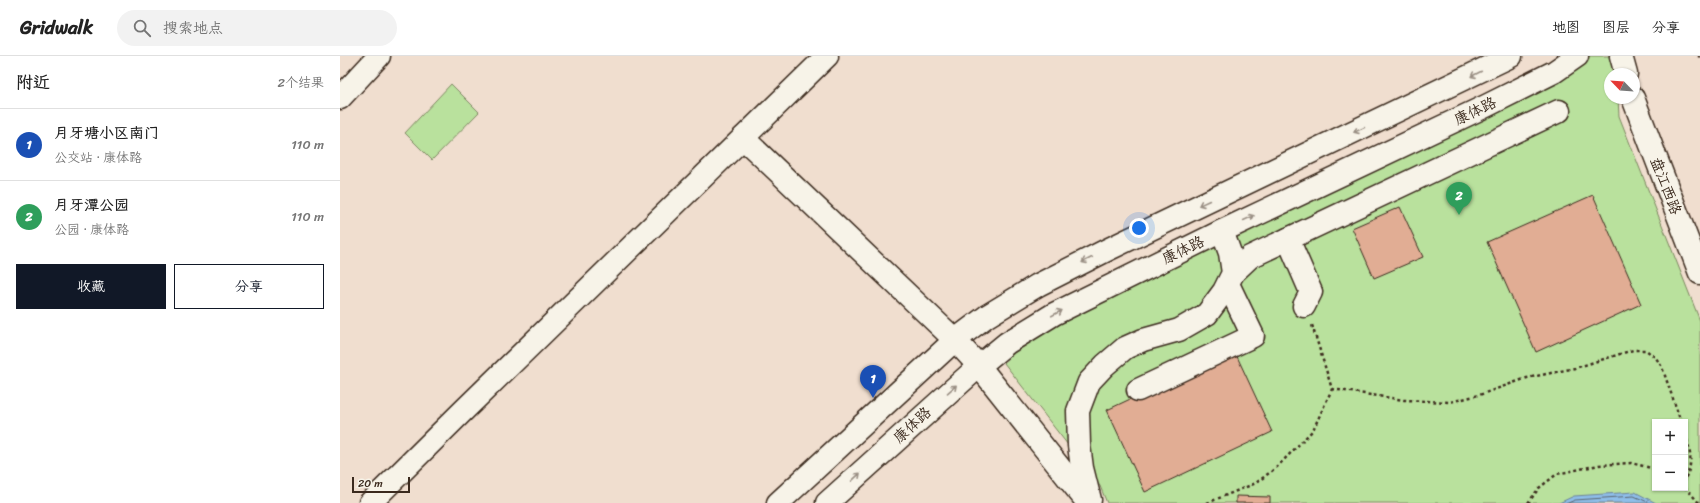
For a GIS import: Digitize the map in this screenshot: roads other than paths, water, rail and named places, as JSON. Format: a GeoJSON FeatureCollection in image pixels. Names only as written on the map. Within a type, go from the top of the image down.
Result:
{"type":"FeatureCollection","features":[{"type":"Feature","properties":{"kind":"street"},"geometry":{"type":"LineString","coordinates":[[340,98],[379,56]]}},
{"type":"Feature","properties":{"kind":"street"},"geometry":{"type":"LineString","coordinates":[[370,503],[827,56]]}},
{"type":"Feature","properties":{"kind":"street"},"geometry":{"type":"LineString","coordinates":[[778,503],[955,340],[987,316],[1038,285],[1086,260],[1511,56]]}},
{"type":"Feature","properties":{"kind":"street","name":"康体路"},"geometry":{"type":"LineString","coordinates":[[827,503],[979,366],[1007,343],[1054,314],[1222,231],[1486,106],[1554,72],[1577,56]]}},
{"type":"Feature","properties":{"kind":"street"},"geometry":{"type":"LineString","coordinates":[[1621,56],[1624,68]]}},
{"type":"Feature","properties":{"kind":"street","name":"盘江西路"},"geometry":{"type":"LineString","coordinates":[[1635,104],[1700,273]]}},
{"type":"Feature","properties":{"kind":"street"},"geometry":{"type":"LineString","coordinates":[[1089,503],[1079,445],[1078,411],[1089,382],[1125,348],[1143,340],[1179,330],[1207,314],[1231,278],[1250,258],[1559,111]]}},
{"type":"Feature","properties":{"kind":"street"},"geometry":{"type":"LineString","coordinates":[[743,138],[955,340],[979,366],[1089,503]]}},
{"type":"Feature","properties":{"kind":"street"},"geometry":{"type":"LineString","coordinates":[[1138,390],[1253,336],[1231,278],[1230,253],[1222,231]]}},
{"type":"Feature","properties":{"kind":"street"},"geometry":{"type":"LineString","coordinates":[[1288,239],[1311,292],[1304,306]]}},
{"type":"Feature","properties":{"kind":"water"},"geometry":{"type":"Polygon","coordinates":[[[1635,492],[1656,503],[1559,503],[1574,496],[1635,492]]]}},
{"type":"Feature","properties":{"kind":"place","name":"月牙潭公园"},"geometry":{"type":"Point","coordinates":[1459,215]}},
{"type":"Feature","properties":{"kind":"place","name":"月牙塘小区南门"},"geometry":{"type":"Point","coordinates":[873,398]}}]}
